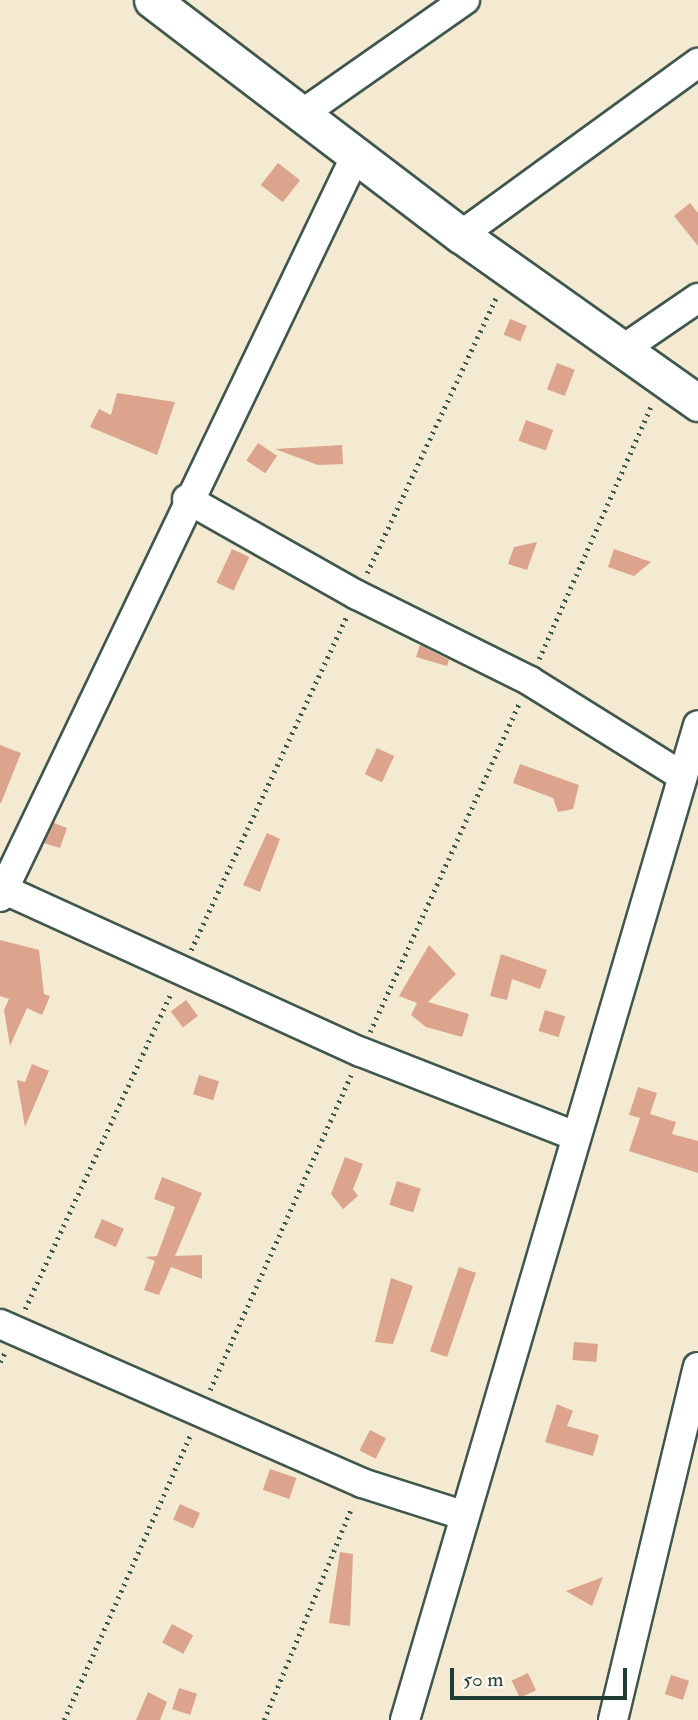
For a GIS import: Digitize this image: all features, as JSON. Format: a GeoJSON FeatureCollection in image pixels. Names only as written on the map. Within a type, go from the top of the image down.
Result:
{"type":"FeatureCollection","features":[{"type":"Feature","properties":{"kind":"street"},"geometry":{"type":"LineString","coordinates":[[152,0],[461,234],[698,403]]}},
{"type":"Feature","properties":{"kind":"street"},"geometry":{"type":"LineString","coordinates":[[302,114],[465,0]]}},
{"type":"Feature","properties":{"kind":"street"},"geometry":{"type":"LineString","coordinates":[[461,234],[698,63]]}},
{"type":"Feature","properties":{"kind":"street"},"geometry":{"type":"LineString","coordinates":[[356,155],[187,499],[2,893],[181,973],[573,1135]]}},
{"type":"Feature","properties":{"kind":"street"},"geometry":{"type":"LineString","coordinates":[[621,350],[698,298]]}},
{"type":"Feature","properties":{"kind":"street"},"geometry":{"type":"LineString","coordinates":[[187,499],[357,595],[530,681],[679,774]]}},
{"type":"Feature","properties":{"kind":"street"},"geometry":{"type":"LineString","coordinates":[[405,1720],[679,774],[698,726]]}},
{"type":"Feature","properties":{"kind":"street"},"geometry":{"type":"LineString","coordinates":[[8,1327],[362,1483],[463,1515]]}},
{"type":"Feature","properties":{"kind":"street"},"geometry":{"type":"LineString","coordinates":[[613,1720],[688,1449],[698,1367]]}},
{"type":"Feature","properties":{"kind":"path"},"geometry":{"type":"LineString","coordinates":[[0,1362],[8,1327],[181,973],[509,269]]}},
{"type":"Feature","properties":{"kind":"path"},"geometry":{"type":"LineString","coordinates":[[264,1720],[362,1483]]}},
{"type":"Feature","properties":{"kind":"building"},"geometry":{"type":"Polygon","coordinates":[[[278,163],[300,180],[283,202],[261,185],[278,163]]]}},
{"type":"Feature","properties":{"kind":"building"},"geometry":{"type":"Polygon","coordinates":[[[690,203],[698,213],[698,246],[674,216],[690,203]]]}},
{"type":"Feature","properties":{"kind":"building"},"geometry":{"type":"Polygon","coordinates":[[[510,319],[527,326],[520,342],[504,335],[510,319]]]}},
{"type":"Feature","properties":{"kind":"building"},"geometry":{"type":"Polygon","coordinates":[[[557,363],[575,370],[565,396],[547,389],[557,363]]]}},
{"type":"Feature","properties":{"kind":"building"},"geometry":{"type":"Polygon","coordinates":[[[117,393],[175,402],[157,455],[90,427],[99,409],[111,415],[117,393]]]}},
{"type":"Feature","properties":{"kind":"building"},"geometry":{"type":"Polygon","coordinates":[[[526,420],[553,430],[546,451],[518,441],[526,420]]]}},
{"type":"Feature","properties":{"kind":"building"},"geometry":{"type":"Polygon","coordinates":[[[258,443],[277,456],[265,473],[246,460],[258,443]]]}},
{"type":"Feature","properties":{"kind":"building"},"geometry":{"type":"Polygon","coordinates":[[[342,445],[343,464],[318,465],[275,449],[342,445]]]}},
{"type":"Feature","properties":{"kind":"building"},"geometry":{"type":"Polygon","coordinates":[[[537,542],[527,570],[508,564],[514,547],[537,542]]]}},
{"type":"Feature","properties":{"kind":"building"},"geometry":{"type":"Polygon","coordinates":[[[232,549],[249,557],[234,591],[216,583],[232,549]]]}},
{"type":"Feature","properties":{"kind":"building"},"geometry":{"type":"Polygon","coordinates":[[[614,549],[651,562],[634,576],[608,567],[614,549]]]}},
{"type":"Feature","properties":{"kind":"building"},"geometry":{"type":"Polygon","coordinates":[[[420,645],[449,660],[447,666],[416,657],[420,645]]]}},
{"type":"Feature","properties":{"kind":"building"},"geometry":{"type":"Polygon","coordinates":[[[0,745],[21,753],[1,803],[0,803],[0,745]]]}},
{"type":"Feature","properties":{"kind":"building"},"geometry":{"type":"Polygon","coordinates":[[[377,748],[394,756],[382,782],[365,774],[377,748]]]}},
{"type":"Feature","properties":{"kind":"building"},"geometry":{"type":"Polygon","coordinates":[[[520,764],[579,785],[573,809],[558,812],[553,798],[513,783],[520,764]]]}},
{"type":"Feature","properties":{"kind":"building"},"geometry":{"type":"Polygon","coordinates":[[[54,823],[67,828],[60,848],[44,843],[54,823]]]}},
{"type":"Feature","properties":{"kind":"building"},"geometry":{"type":"Polygon","coordinates":[[[267,833],[280,839],[260,892],[243,885],[267,833]]]}},
{"type":"Feature","properties":{"kind":"building"},"geometry":{"type":"Polygon","coordinates":[[[0,940],[39,950],[44,994],[50,996],[42,1015],[27,1008],[10,1046],[4,1010],[9,999],[0,996],[0,940]]]}},
{"type":"Feature","properties":{"kind":"building"},"geometry":{"type":"Polygon","coordinates":[[[429,945],[456,974],[428,1002],[469,1014],[462,1037],[426,1027],[411,1015],[417,1003],[399,996],[429,945]]]}},
{"type":"Feature","properties":{"kind":"building"},"geometry":{"type":"Polygon","coordinates":[[[501,954],[547,970],[540,989],[512,979],[507,1000],[490,996],[501,954]]]}},
{"type":"Feature","properties":{"kind":"building"},"geometry":{"type":"Polygon","coordinates":[[[186,1000],[198,1016],[183,1027],[171,1011],[186,1000]]]}},
{"type":"Feature","properties":{"kind":"building"},"geometry":{"type":"Polygon","coordinates":[[[545,1010],[565,1016],[559,1037],[539,1031],[545,1010]]]}},
{"type":"Feature","properties":{"kind":"building"},"geometry":{"type":"Polygon","coordinates":[[[32,1064],[49,1071],[25,1127],[17,1080],[25,1082],[32,1064]]]}},
{"type":"Feature","properties":{"kind":"building"},"geometry":{"type":"Polygon","coordinates":[[[199,1075],[219,1081],[213,1100],[193,1094],[199,1075]]]}},
{"type":"Feature","properties":{"kind":"building"},"geometry":{"type":"Polygon","coordinates":[[[638,1087],[657,1093],[650,1114],[676,1122],[672,1134],[698,1141],[698,1173],[629,1151],[640,1118],[629,1115],[638,1087]]]}},
{"type":"Feature","properties":{"kind":"building"},"geometry":{"type":"Polygon","coordinates":[[[345,1157],[363,1164],[353,1189],[358,1196],[343,1209],[331,1194],[345,1157]]]}},
{"type":"Feature","properties":{"kind":"building"},"geometry":{"type":"Polygon","coordinates":[[[162,1177],[202,1193],[175,1256],[202,1255],[202,1279],[171,1267],[159,1295],[144,1290],[155,1261],[145,1257],[157,1256],[175,1207],[154,1199],[162,1177]]]}},
{"type":"Feature","properties":{"kind":"building"},"geometry":{"type":"Polygon","coordinates":[[[397,1181],[421,1189],[413,1213],[389,1205],[397,1181]]]}},
{"type":"Feature","properties":{"kind":"building"},"geometry":{"type":"Polygon","coordinates":[[[102,1219],[124,1229],[116,1247],[94,1237],[102,1219]]]}},
{"type":"Feature","properties":{"kind":"building"},"geometry":{"type":"Polygon","coordinates":[[[459,1267],[476,1273],[447,1357],[430,1351],[459,1267]]]}},
{"type":"Feature","properties":{"kind":"building"},"geometry":{"type":"Polygon","coordinates":[[[391,1278],[413,1286],[393,1344],[375,1342],[391,1278]]]}},
{"type":"Feature","properties":{"kind":"building"},"geometry":{"type":"Polygon","coordinates":[[[574,1342],[598,1344],[596,1362],[572,1360],[574,1342]]]}},
{"type":"Feature","properties":{"kind":"building"},"geometry":{"type":"Polygon","coordinates":[[[557,1404],[573,1411],[567,1426],[599,1435],[593,1456],[545,1442],[557,1404]]]}},
{"type":"Feature","properties":{"kind":"building"},"geometry":{"type":"Polygon","coordinates":[[[370,1430],[386,1438],[376,1459],[360,1450],[370,1430]]]}},
{"type":"Feature","properties":{"kind":"building"},"geometry":{"type":"Polygon","coordinates":[[[270,1469],[296,1478],[289,1499],[263,1490],[270,1469]]]}},
{"type":"Feature","properties":{"kind":"building"},"geometry":{"type":"Polygon","coordinates":[[[180,1504],[200,1513],[193,1528],[173,1520],[180,1504]]]}},
{"type":"Feature","properties":{"kind":"building"},"geometry":{"type":"Polygon","coordinates":[[[340,1552],[353,1554],[350,1626],[329,1623],[340,1552]]]}},
{"type":"Feature","properties":{"kind":"building"},"geometry":{"type":"Polygon","coordinates":[[[603,1577],[592,1606],[566,1591],[603,1577]]]}},
{"type":"Feature","properties":{"kind":"building"},"geometry":{"type":"Polygon","coordinates":[[[172,1624],[193,1635],[183,1654],[162,1643],[172,1624]]]}},
{"type":"Feature","properties":{"kind":"building"},"geometry":{"type":"Polygon","coordinates":[[[528,1673],[536,1690],[520,1698],[512,1681],[528,1673]]]}},
{"type":"Feature","properties":{"kind":"building"},"geometry":{"type":"Polygon","coordinates":[[[671,1675],[689,1681],[683,1700],[665,1694],[671,1675]]]}},
{"type":"Feature","properties":{"kind":"building"},"geometry":{"type":"Polygon","coordinates":[[[179,1688],[197,1694],[190,1715],[172,1709],[179,1688]]]}},
{"type":"Feature","properties":{"kind":"building"},"geometry":{"type":"Polygon","coordinates":[[[148,1692],[167,1702],[160,1720],[136,1720],[148,1692]]]}}]}
